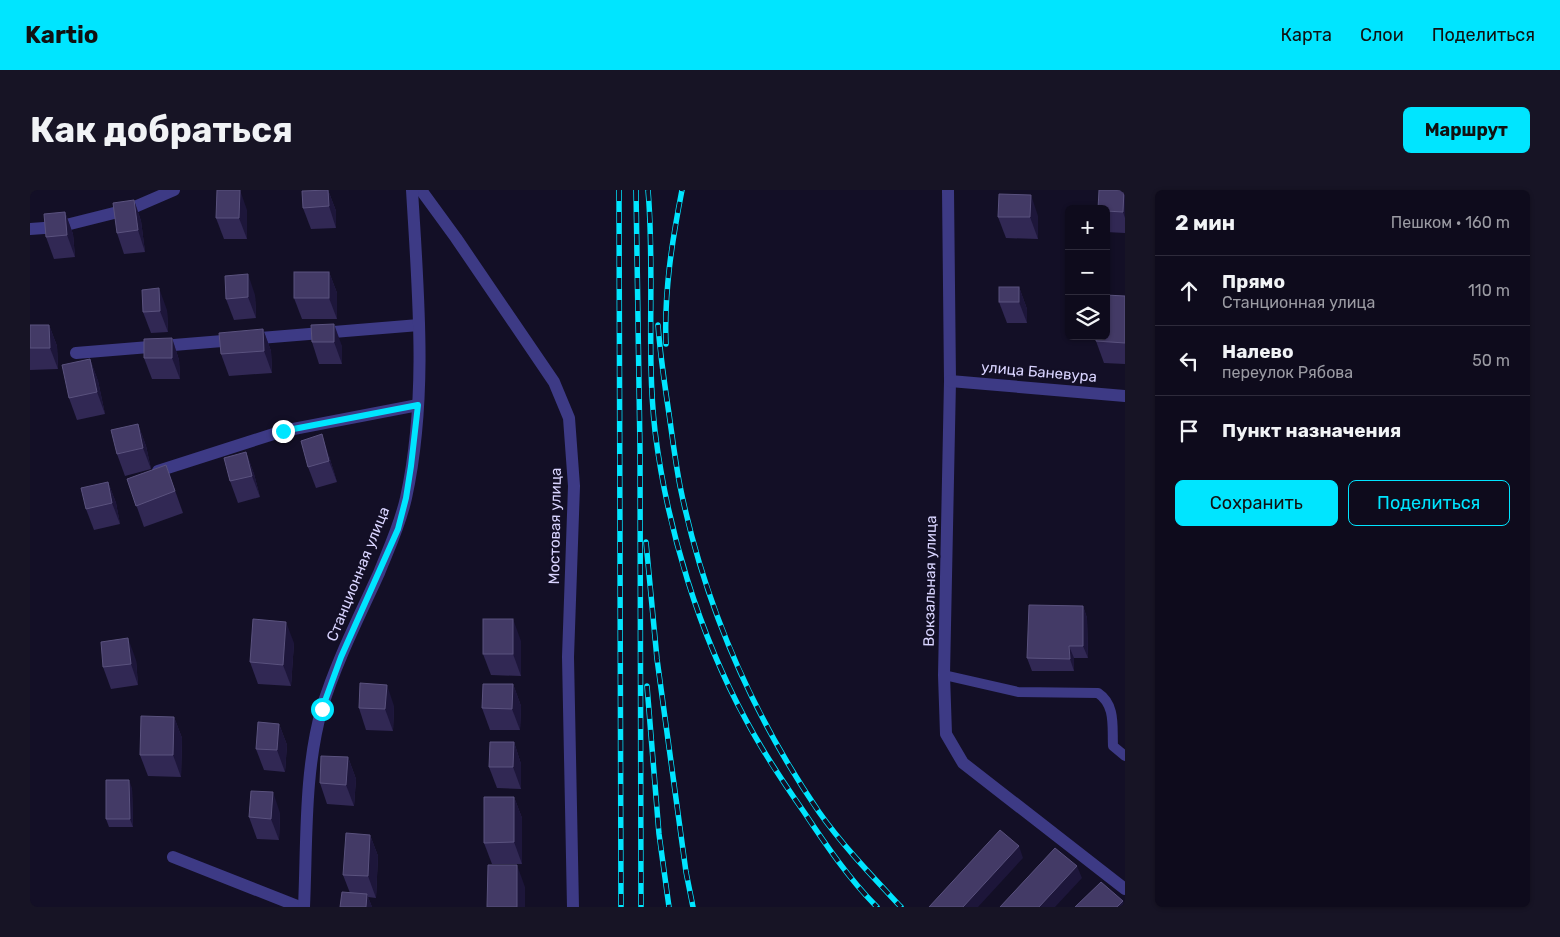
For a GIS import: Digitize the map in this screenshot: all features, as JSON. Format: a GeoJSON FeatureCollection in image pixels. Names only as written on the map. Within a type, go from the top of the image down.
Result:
{"type":"FeatureCollection","features":[{"type":"Feature","properties":{"kind":"street"},"geometry":{"type":"LineString","coordinates":[[30,229],[58,227],[130,208],[174,190]]}},
{"type":"Feature","properties":{"kind":"street","name":"Станционная улица"},"geometry":{"type":"LineString","coordinates":[[304,907],[310,768],[322,709],[341,657],[398,529],[406,498],[411,466],[418,405],[419,325],[412,190]]}},
{"type":"Feature","properties":{"kind":"street","name":"Мостовая улица"},"geometry":{"type":"LineString","coordinates":[[421,190],[554,382],[570,418],[574,486],[568,657],[573,907]]}},
{"type":"Feature","properties":{"kind":"street","name":"Вокзальная улица"},"geometry":{"type":"LineString","coordinates":[[948,190],[950,381],[944,675],[946,734],[963,763],[1125,889]]}},
{"type":"Feature","properties":{"kind":"street"},"geometry":{"type":"LineString","coordinates":[[76,353],[419,325]]}},
{"type":"Feature","properties":{"kind":"street","name":"улица Баневура"},"geometry":{"type":"LineString","coordinates":[[950,381],[1125,396]]}},
{"type":"Feature","properties":{"kind":"street"},"geometry":{"type":"LineString","coordinates":[[158,471],[283,431],[418,405]]}},
{"type":"Feature","properties":{"kind":"street"},"geometry":{"type":"LineString","coordinates":[[172,857],[300,907]]}},
{"type":"Feature","properties":{"kind":"lane"},"geometry":{"type":"LineString","coordinates":[[944,675],[1018,692],[1098,693],[1111,706],[1113,746],[1125,756]]}},
{"type":"Feature","properties":{"kind":"building"},"geometry":{"type":"Polygon","coordinates":[[[217,190],[240,190],[239,218],[216,218],[217,190]]]}},
{"type":"Feature","properties":{"kind":"building"},"geometry":{"type":"Polygon","coordinates":[[[328,190],[329,206],[303,208],[302,191],[328,190]]]}},
{"type":"Feature","properties":{"kind":"building"},"geometry":{"type":"Polygon","coordinates":[[[1099,190],[1124,190],[1123,212],[1110,211],[1110,205],[1098,205],[1099,190]]]}},
{"type":"Feature","properties":{"kind":"building"},"geometry":{"type":"Polygon","coordinates":[[[999,194],[1031,195],[1030,217],[998,217],[999,194]]]}},
{"type":"Feature","properties":{"kind":"building"},"geometry":{"type":"Polygon","coordinates":[[[134,200],[138,230],[117,233],[113,203],[134,200]]]}},
{"type":"Feature","properties":{"kind":"building"},"geometry":{"type":"Polygon","coordinates":[[[65,212],[67,235],[46,237],[44,214],[65,212]]]}},
{"type":"Feature","properties":{"kind":"building"},"geometry":{"type":"Polygon","coordinates":[[[294,272],[329,272],[329,298],[294,298],[294,272]]]}},
{"type":"Feature","properties":{"kind":"building"},"geometry":{"type":"Polygon","coordinates":[[[248,274],[248,297],[226,299],[225,276],[248,274]]]}},
{"type":"Feature","properties":{"kind":"building"},"geometry":{"type":"Polygon","coordinates":[[[999,287],[1019,287],[1019,302],[999,302],[999,287]]]}},
{"type":"Feature","properties":{"kind":"building"},"geometry":{"type":"Polygon","coordinates":[[[159,288],[160,311],[143,312],[142,290],[159,288]]]}},
{"type":"Feature","properties":{"kind":"building"},"geometry":{"type":"Polygon","coordinates":[[[1110,295],[1125,296],[1125,343],[1096,341],[1110,340],[1110,295]]]}},
{"type":"Feature","properties":{"kind":"building"},"geometry":{"type":"Polygon","coordinates":[[[334,324],[334,342],[312,342],[311,325],[334,324]]]}},
{"type":"Feature","properties":{"kind":"building"},"geometry":{"type":"Polygon","coordinates":[[[30,325],[49,325],[50,348],[30,348],[30,325]]]}},
{"type":"Feature","properties":{"kind":"building"},"geometry":{"type":"Polygon","coordinates":[[[263,329],[264,351],[221,354],[219,333],[263,329]]]}},
{"type":"Feature","properties":{"kind":"building"},"geometry":{"type":"Polygon","coordinates":[[[172,338],[172,358],[144,358],[144,339],[172,338]]]}},
{"type":"Feature","properties":{"kind":"building"},"geometry":{"type":"Polygon","coordinates":[[[90,359],[97,392],[69,398],[62,365],[90,359]]]}},
{"type":"Feature","properties":{"kind":"building"},"geometry":{"type":"Polygon","coordinates":[[[138,424],[143,448],[117,454],[111,430],[138,424]]]}},
{"type":"Feature","properties":{"kind":"building"},"geometry":{"type":"Polygon","coordinates":[[[322,434],[329,461],[308,467],[301,441],[322,434]]]}},
{"type":"Feature","properties":{"kind":"building"},"geometry":{"type":"Polygon","coordinates":[[[246,452],[252,476],[230,481],[224,458],[246,452]]]}},
{"type":"Feature","properties":{"kind":"building"},"geometry":{"type":"Polygon","coordinates":[[[166,465],[175,491],[136,506],[127,479],[166,465]]]}},
{"type":"Feature","properties":{"kind":"building"},"geometry":{"type":"Polygon","coordinates":[[[108,482],[112,503],[86,509],[81,488],[108,482]]]}},
{"type":"Feature","properties":{"kind":"building"},"geometry":{"type":"Polygon","coordinates":[[[1029,605],[1083,606],[1083,646],[1069,646],[1070,659],[1027,658],[1029,605]]]}},
{"type":"Feature","properties":{"kind":"building"},"geometry":{"type":"Polygon","coordinates":[[[253,619],[286,622],[283,665],[250,662],[253,619]]]}},
{"type":"Feature","properties":{"kind":"building"},"geometry":{"type":"Polygon","coordinates":[[[483,619],[513,619],[513,654],[483,654],[483,619]]]}},
{"type":"Feature","properties":{"kind":"building"},"geometry":{"type":"Polygon","coordinates":[[[128,638],[131,664],[103,667],[101,642],[128,638]]]}},
{"type":"Feature","properties":{"kind":"building"},"geometry":{"type":"Polygon","coordinates":[[[360,683],[387,685],[385,709],[359,708],[360,683]]]}},
{"type":"Feature","properties":{"kind":"building"},"geometry":{"type":"Polygon","coordinates":[[[483,684],[513,684],[512,709],[482,708],[483,684]]]}},
{"type":"Feature","properties":{"kind":"building"},"geometry":{"type":"Polygon","coordinates":[[[141,716],[174,717],[173,755],[140,755],[141,716]]]}},
{"type":"Feature","properties":{"kind":"building"},"geometry":{"type":"Polygon","coordinates":[[[258,722],[279,724],[277,750],[256,749],[258,722]]]}},
{"type":"Feature","properties":{"kind":"building"},"geometry":{"type":"Polygon","coordinates":[[[490,742],[514,742],[513,767],[489,767],[490,742]]]}},
{"type":"Feature","properties":{"kind":"building"},"geometry":{"type":"Polygon","coordinates":[[[321,756],[348,757],[346,785],[320,783],[321,756]]]}},
{"type":"Feature","properties":{"kind":"building"},"geometry":{"type":"Polygon","coordinates":[[[106,780],[129,780],[130,819],[106,819],[106,780]]]}},
{"type":"Feature","properties":{"kind":"building"},"geometry":{"type":"Polygon","coordinates":[[[251,791],[273,792],[271,819],[249,817],[251,791]]]}},
{"type":"Feature","properties":{"kind":"building"},"geometry":{"type":"Polygon","coordinates":[[[484,797],[514,797],[514,842],[484,843],[484,797]]]}},
{"type":"Feature","properties":{"kind":"building"},"geometry":{"type":"Polygon","coordinates":[[[1000,830],[1019,846],[963,907],[929,907],[1000,830]]]}},
{"type":"Feature","properties":{"kind":"building"},"geometry":{"type":"Polygon","coordinates":[[[346,833],[370,835],[368,876],[343,875],[346,833]]]}},
{"type":"Feature","properties":{"kind":"building"},"geometry":{"type":"Polygon","coordinates":[[[1055,848],[1077,866],[1039,907],[1000,907],[1055,848]]]}},
{"type":"Feature","properties":{"kind":"building"},"geometry":{"type":"Polygon","coordinates":[[[488,865],[517,865],[517,907],[487,907],[488,865]]]}},
{"type":"Feature","properties":{"kind":"building"},"geometry":{"type":"Polygon","coordinates":[[[1101,882],[1123,901],[1117,907],[1075,907],[1101,882]]]}},
{"type":"Feature","properties":{"kind":"building"},"geometry":{"type":"Polygon","coordinates":[[[342,892],[367,894],[366,907],[340,907],[342,892]]]}},
{"type":"Feature","properties":{"kind":"railway"},"geometry":{"type":"LineString","coordinates":[[619,190],[621,907]]}},
{"type":"Feature","properties":{"kind":"railway"},"geometry":{"type":"LineString","coordinates":[[636,190],[640,450],[641,907]]}},
{"type":"Feature","properties":{"kind":"railway"},"geometry":{"type":"LineString","coordinates":[[648,190],[651,250],[652,401],[660,468],[687,580],[729,687],[759,744],[829,849],[877,907]]}},
{"type":"Feature","properties":{"kind":"railway"},"geometry":{"type":"LineString","coordinates":[[666,344],[666,305],[675,228],[682,190]]}},
{"type":"Feature","properties":{"kind":"railway"},"geometry":{"type":"LineString","coordinates":[[658,325],[680,486],[702,573],[733,656],[772,736],[819,812],[848,849],[901,907]]}},
{"type":"Feature","properties":{"kind":"railway"},"geometry":{"type":"LineString","coordinates":[[646,542],[657,659],[686,872],[693,907]]}},
{"type":"Feature","properties":{"kind":"railway"},"geometry":{"type":"LineString","coordinates":[[647,686],[659,834],[669,907]]}},
{"type":"Feature","properties":{"kind":"route"},"geometry":{"type":"LineString","coordinates":[[283,431],[418,405],[406,498],[398,529],[341,657],[322,709]]}}]}
